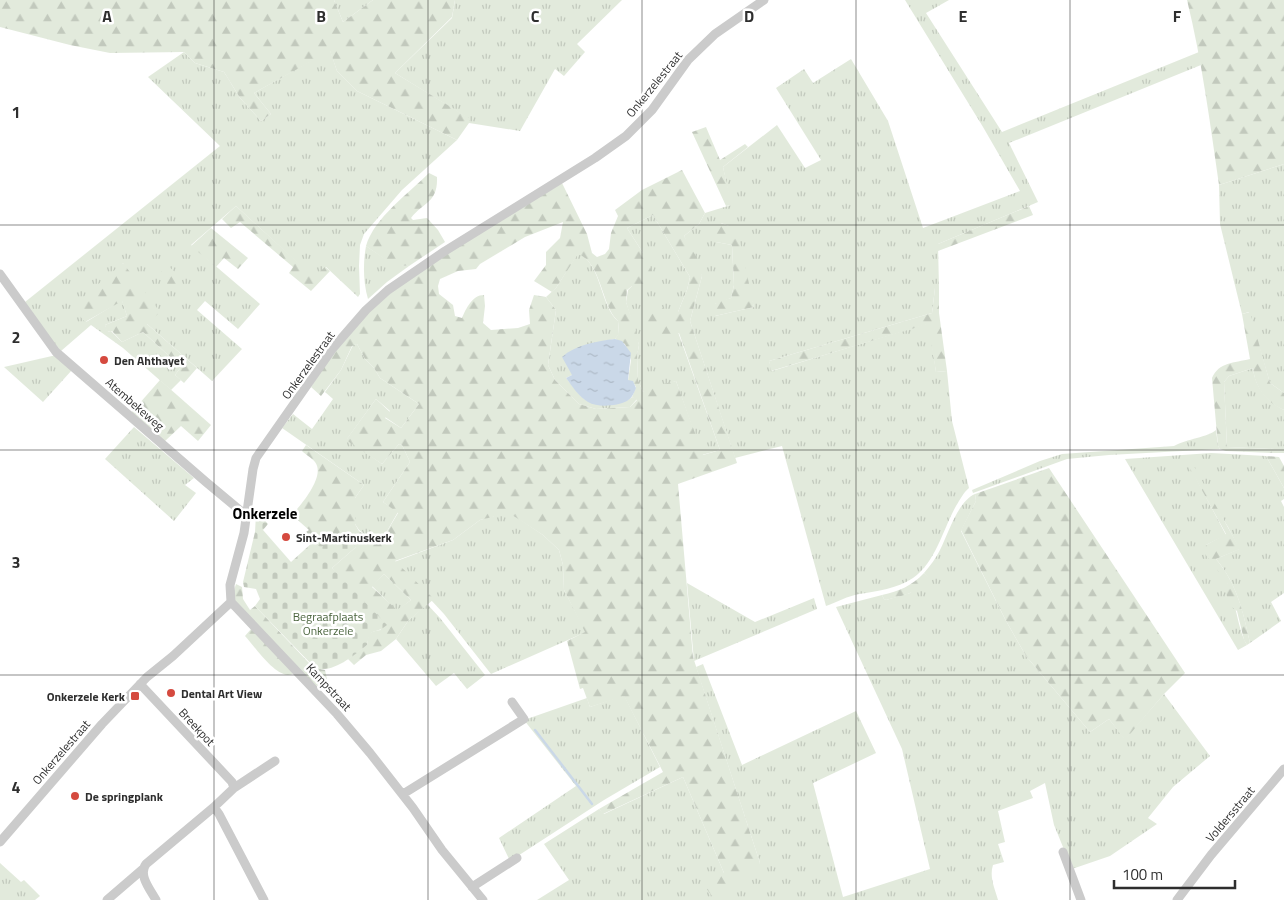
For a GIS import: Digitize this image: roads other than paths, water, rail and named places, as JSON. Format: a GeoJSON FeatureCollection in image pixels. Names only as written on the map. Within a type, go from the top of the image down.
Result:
{"type":"FeatureCollection","features":[{"type":"Feature","properties":{"kind":"street","name":"Onkerzelestraat"},"geometry":{"type":"LineString","coordinates":[[0,842],[102,724],[140,684],[232,602],[230,585],[248,517],[256,458],[333,348],[366,310],[388,290],[445,251],[595,158],[626,136],[652,110],[688,60],[715,34],[764,0]]}},
{"type":"Feature","properties":{"kind":"street","name":"Atembekeweg"},"geometry":{"type":"LineString","coordinates":[[0,274],[56,352],[248,517]]}},
{"type":"Feature","properties":{"kind":"street","name":"Kampstraat"},"geometry":{"type":"LineString","coordinates":[[232,602],[337,714],[376,760],[403,794],[438,845],[483,900]]}},
{"type":"Feature","properties":{"kind":"street","name":"Breekpot"},"geometry":{"type":"LineString","coordinates":[[140,684],[232,782],[234,788]]}},
{"type":"Feature","properties":{"kind":"street"},"geometry":{"type":"LineString","coordinates":[[403,794],[524,719],[512,702]]}},
{"type":"Feature","properties":{"kind":"street"},"geometry":{"type":"LineString","coordinates":[[107,900],[234,788],[275,761]]}},
{"type":"Feature","properties":{"kind":"street","name":"Voldersstraat"},"geometry":{"type":"LineString","coordinates":[[1177,900],[1211,855],[1284,769]]}},
{"type":"Feature","properties":{"kind":"street"},"geometry":{"type":"LineString","coordinates":[[214,807],[264,900]]}},
{"type":"Feature","properties":{"kind":"street"},"geometry":{"type":"LineString","coordinates":[[1063,852],[1081,900]]}},
{"type":"Feature","properties":{"kind":"street"},"geometry":{"type":"LineString","coordinates":[[472,887],[517,858]]}},
{"type":"Feature","properties":{"kind":"street"},"geometry":{"type":"LineString","coordinates":[[143,869],[143,876],[156,900]]}},
{"type":"Feature","properties":{"kind":"water"},"geometry":{"type":"Polygon","coordinates":[[[615,339],[622,341],[631,353],[628,380],[633,381],[636,388],[634,394],[623,403],[608,406],[592,404],[576,391],[566,378],[572,375],[562,357],[573,349],[594,342],[615,339]]]}},
{"type":"Feature","properties":{"kind":"waterway"},"geometry":{"type":"LineString","coordinates":[[535,730],[592,804]]}},
{"type":"Feature","properties":{"kind":"place","name":"Den Ahthayet"},"geometry":{"type":"Point","coordinates":[104,360]}},
{"type":"Feature","properties":{"kind":"place","name":"Sint-Martinuskerk"},"geometry":{"type":"Point","coordinates":[286,537]}},
{"type":"Feature","properties":{"kind":"place","name":"Dental Art View"},"geometry":{"type":"Point","coordinates":[171,693]}},
{"type":"Feature","properties":{"kind":"place","name":"Onkerzele Kerk"},"geometry":{"type":"Point","coordinates":[135,696]}},
{"type":"Feature","properties":{"kind":"place","name":"De springplank"},"geometry":{"type":"Point","coordinates":[75,796]}},
{"type":"Feature","properties":{"kind":"district","name":"Onkerzele"},"geometry":{"type":"Point","coordinates":[265,513]}},
{"type":"Feature","properties":{"kind":"park label","name":"Begraafplaats Onkerzele"},"geometry":{"type":"Point","coordinates":[328,623]}}]}
